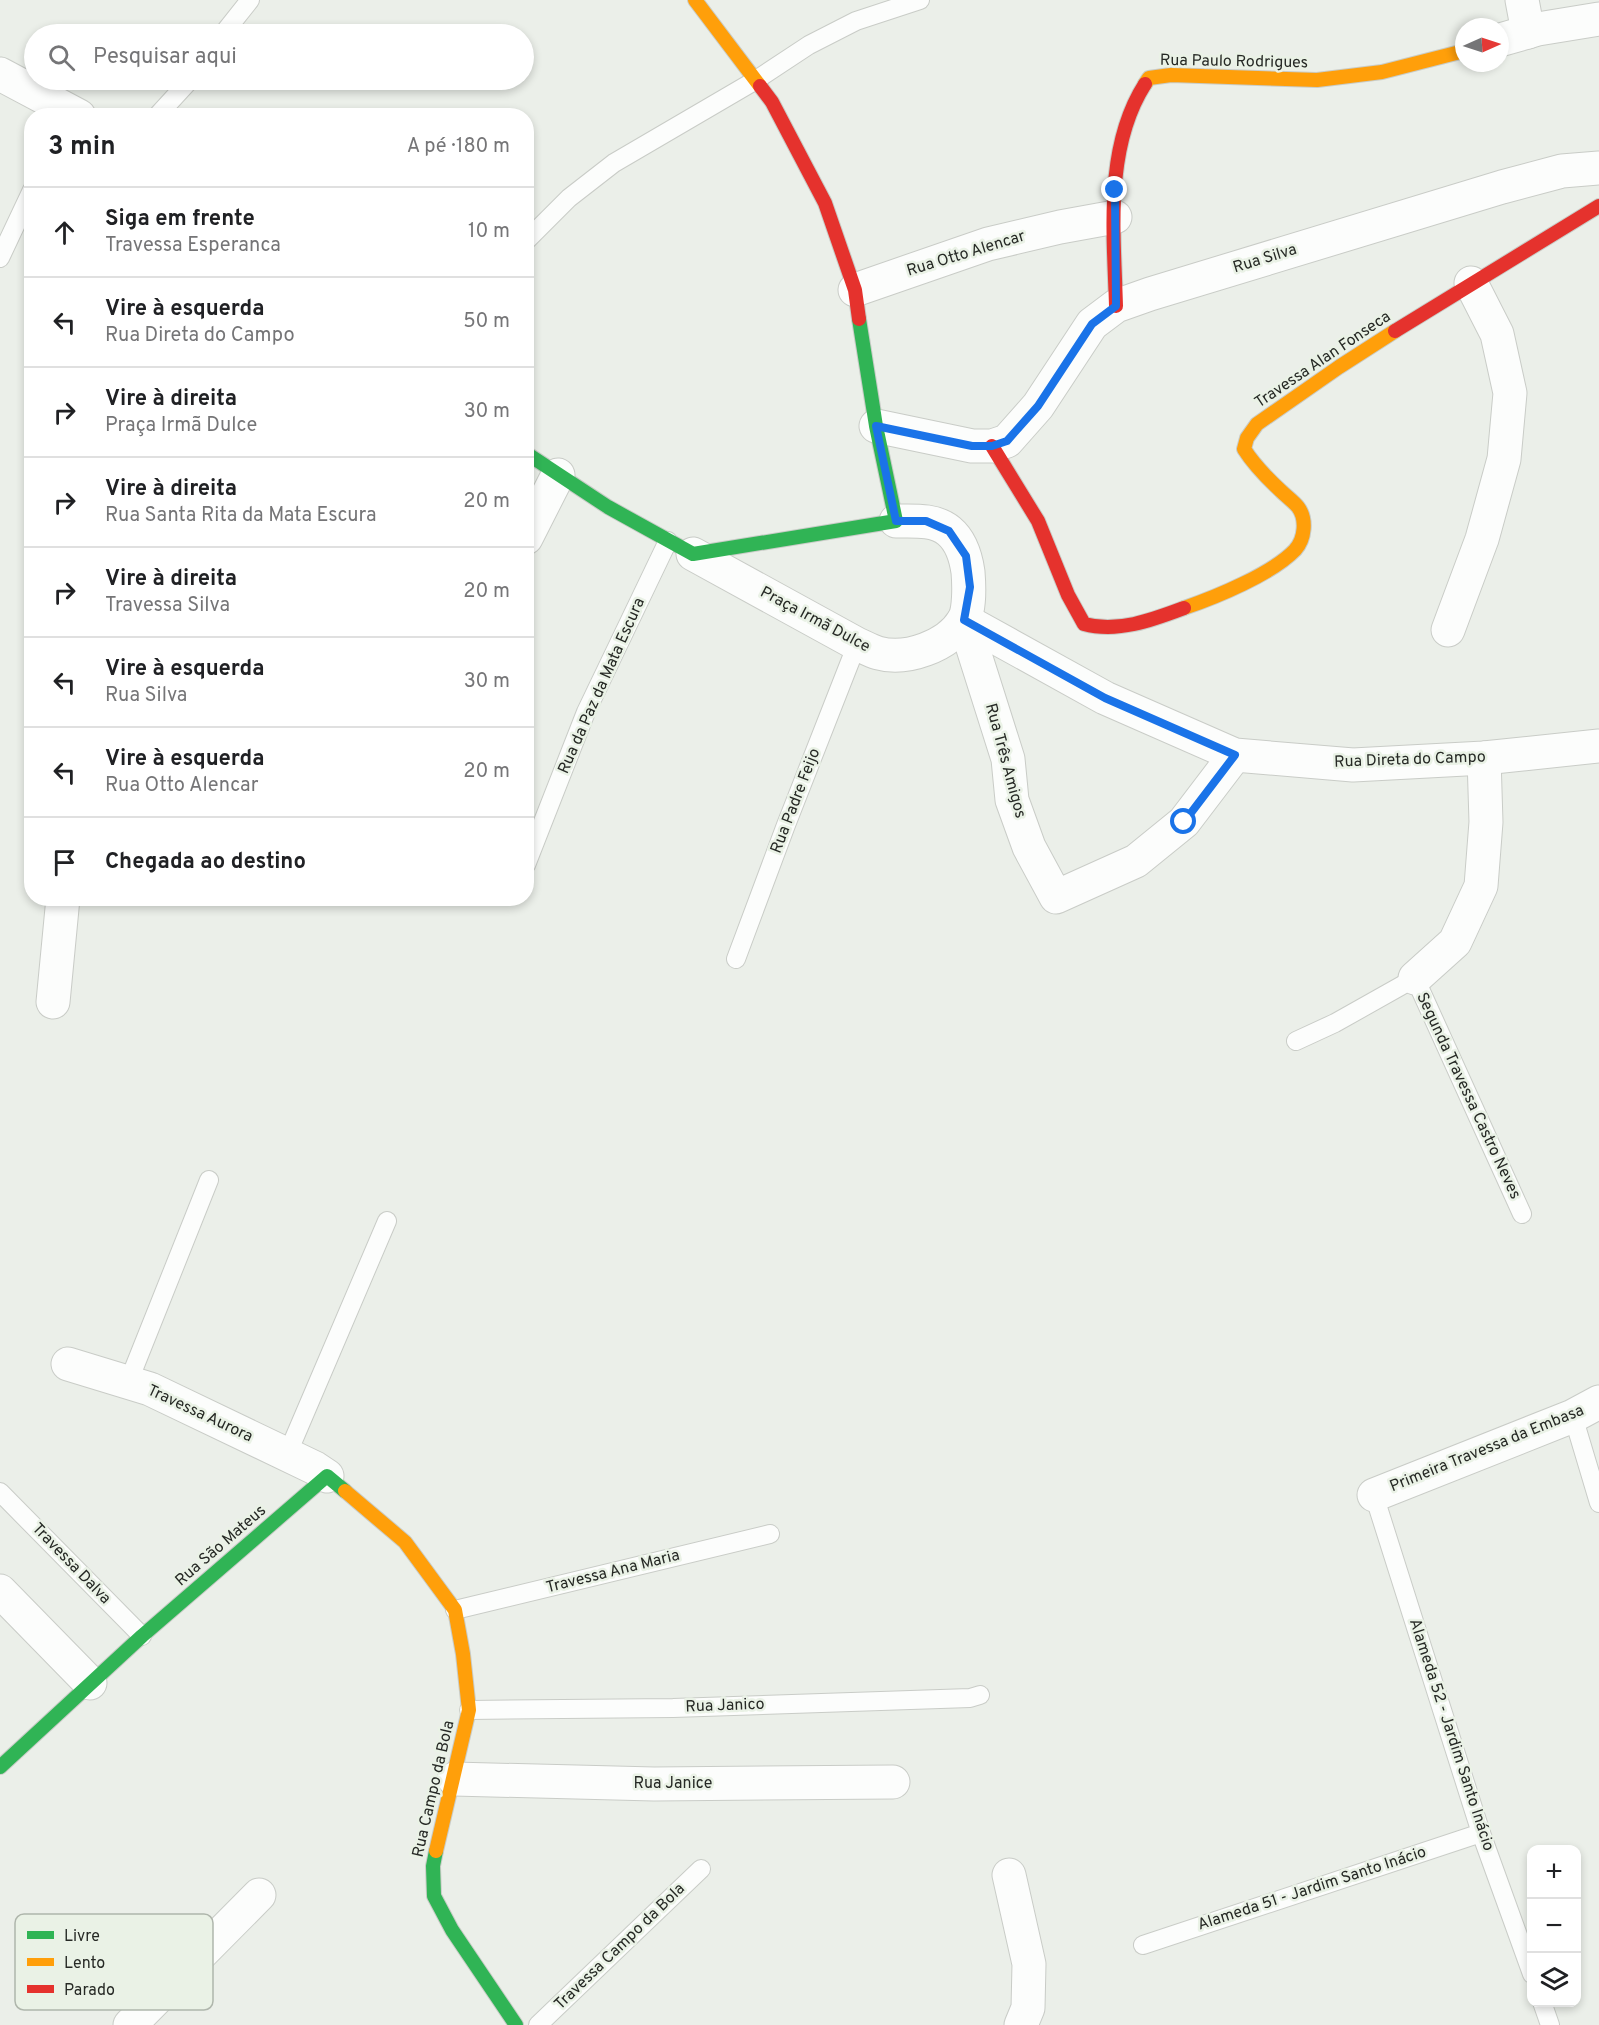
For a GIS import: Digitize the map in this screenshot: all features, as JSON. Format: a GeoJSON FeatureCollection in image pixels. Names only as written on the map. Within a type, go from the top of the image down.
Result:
{"type":"FeatureCollection","features":[{"type":"Feature","properties":{"kind":"street"},"geometry":{"type":"LineString","coordinates":[[695,0],[772,102],[825,203],[855,290],[876,426],[896,521]]}},
{"type":"Feature","properties":{"kind":"street"},"geometry":{"type":"LineString","coordinates":[[1521,0],[1514,36],[1599,18]]}},
{"type":"Feature","properties":{"kind":"street","name":"Rua Paulo Rodrigues"},"geometry":{"type":"LineString","coordinates":[[1115,217],[1119,155],[1128,117],[1149,78],[1171,75],[1317,80],[1382,72],[1455,53]]}},
{"type":"Feature","properties":{"kind":"street"},"geometry":{"type":"LineString","coordinates":[[0,74],[24,87]]}},
{"type":"Feature","properties":{"kind":"street"},"geometry":{"type":"LineString","coordinates":[[29,90],[62,108]]}},
{"type":"Feature","properties":{"kind":"street","name":"Rua Silva"},"geometry":{"type":"LineString","coordinates":[[992,446],[1007,441],[1020,428],[1044,397],[1092,324],[1116,306],[1502,187],[1562,171],[1599,168]]}},
{"type":"Feature","properties":{"kind":"street","name":"Travessa Alan Fonseca"},"geometry":{"type":"LineString","coordinates":[[992,446],[1024,494],[1043,531],[1077,612],[1085,624],[1098,628],[1118,628],[1155,619],[1204,600],[1259,575],[1293,552],[1303,538],[1300,509],[1254,467],[1244,449],[1247,438],[1257,424],[1339,367],[1471,283],[1599,206]]}},
{"type":"Feature","properties":{"kind":"street"},"geometry":{"type":"LineString","coordinates":[[1115,217],[1116,306]]}},
{"type":"Feature","properties":{"kind":"street","name":"Rua Otto Alencar"},"geometry":{"type":"LineString","coordinates":[[855,290],[988,244],[1115,217]]}},
{"type":"Feature","properties":{"kind":"street"},"geometry":{"type":"LineString","coordinates":[[1448,630],[1482,539],[1504,459],[1510,393],[1497,334],[1471,283]]}},
{"type":"Feature","properties":{"kind":"street"},"geometry":{"type":"LineString","coordinates":[[876,426],[972,446],[992,446]]}},
{"type":"Feature","properties":{"kind":"street"},"geometry":{"type":"LineString","coordinates":[[534,458],[681,547],[896,521],[926,521],[949,531],[966,556],[970,587],[964,620]]}},
{"type":"Feature","properties":{"kind":"street"},"geometry":{"type":"LineString","coordinates":[[534,522],[558,475]]}},
{"type":"Feature","properties":{"kind":"street","name":"Praça Irmã Dulce"},"geometry":{"type":"LineString","coordinates":[[681,547],[879,654],[899,655],[925,651],[944,640],[964,620]]}},
{"type":"Feature","properties":{"kind":"street","name":"Rua Direta do Campo"},"geometry":{"type":"LineString","coordinates":[[964,620],[1105,698],[1235,755],[1353,765],[1484,758],[1599,746]]}},
{"type":"Feature","properties":{"kind":"street","name":"Rua Três Amigos"},"geometry":{"type":"LineString","coordinates":[[964,620],[1008,759],[1012,800],[1029,847],[1056,897],[1136,861],[1184,822],[1235,755]]}},
{"type":"Feature","properties":{"kind":"street"},"geometry":{"type":"LineString","coordinates":[[1415,978],[1455,942],[1481,886],[1486,822],[1484,758]]}},
{"type":"Feature","properties":{"kind":"street"},"geometry":{"type":"LineString","coordinates":[[53,1002],[62,906]]}},
{"type":"Feature","properties":{"kind":"street","name":"Travessa Aurora"},"geometry":{"type":"LineString","coordinates":[[68,1364],[150,1389],[327,1476]]}},
{"type":"Feature","properties":{"kind":"street","name":"Primeira Travessa da Embasa"},"geometry":{"type":"LineString","coordinates":[[1374,1495],[1586,1409]]}},
{"type":"Feature","properties":{"kind":"street"},"geometry":{"type":"LineString","coordinates":[[327,1476],[405,1542],[455,1610]]}},
{"type":"Feature","properties":{"kind":"street","name":"Rua São Mateus"},"geometry":{"type":"LineString","coordinates":[[0,1767],[142,1636],[327,1476]]}},
{"type":"Feature","properties":{"kind":"street"},"geometry":{"type":"LineString","coordinates":[[0,1591],[90,1683]]}},
{"type":"Feature","properties":{"kind":"street","name":"Rua Campo da Bola"},"geometry":{"type":"LineString","coordinates":[[455,1610],[463,1653],[469,1710],[433,1866],[434,1896],[452,1930],[516,2025]]}},
{"type":"Feature","properties":{"kind":"street","name":"Rua Janice"},"geometry":{"type":"LineString","coordinates":[[454,1779],[654,1784],[893,1782]]}},
{"type":"Feature","properties":{"kind":"street"},"geometry":{"type":"LineString","coordinates":[[1009,1875],[1029,1964],[1028,2007],[1021,2025]]}},
{"type":"Feature","properties":{"kind":"street"},"geometry":{"type":"LineString","coordinates":[[213,1941],[259,1895]]}},
{"type":"Feature","properties":{"kind":"street"},"geometry":{"type":"LineString","coordinates":[[130,2025],[145,2010]]}},
{"type":"Feature","properties":{"kind":"lane"},"geometry":{"type":"LineString","coordinates":[[231,24],[250,0]]}},
{"type":"Feature","properties":{"kind":"lane"},"geometry":{"type":"LineString","coordinates":[[534,233],[569,198],[614,163],[756,81],[809,45],[847,26],[920,0]]}},
{"type":"Feature","properties":{"kind":"lane"},"geometry":{"type":"LineString","coordinates":[[164,108],[181,90]]}},
{"type":"Feature","properties":{"kind":"lane"},"geometry":{"type":"LineString","coordinates":[[0,258],[24,207]]}},
{"type":"Feature","properties":{"kind":"lane","name":"Rua da Paz da Mata Escura"},"geometry":{"type":"LineString","coordinates":[[534,845],[586,712],[681,547]]}},
{"type":"Feature","properties":{"kind":"lane","name":"Rua Padre Feijo"},"geometry":{"type":"LineString","coordinates":[[736,959],[857,644]]}},
{"type":"Feature","properties":{"kind":"lane"},"geometry":{"type":"LineString","coordinates":[[1296,1041],[1335,1023],[1415,978]]}},
{"type":"Feature","properties":{"kind":"lane","name":"Segunda Travessa Castro Neves"},"geometry":{"type":"LineString","coordinates":[[1415,978],[1522,1214]]}},
{"type":"Feature","properties":{"kind":"lane"},"geometry":{"type":"LineString","coordinates":[[128,1383],[209,1180]]}},
{"type":"Feature","properties":{"kind":"lane"},"geometry":{"type":"LineString","coordinates":[[287,1455],[387,1221]]}},
{"type":"Feature","properties":{"kind":"lane"},"geometry":{"type":"LineString","coordinates":[[1586,1409],[1599,1503]]}},
{"type":"Feature","properties":{"kind":"lane","name":"Travessa Dalva"},"geometry":{"type":"LineString","coordinates":[[0,1492],[142,1636]]}},
{"type":"Feature","properties":{"kind":"lane","name":"Alameda 52 - Jardim Santo Inácio"},"geometry":{"type":"LineString","coordinates":[[1374,1495],[1481,1833],[1527,1960]]}},
{"type":"Feature","properties":{"kind":"lane","name":"Travessa Ana Maria"},"geometry":{"type":"LineString","coordinates":[[455,1610],[770,1534]]}},
{"type":"Feature","properties":{"kind":"lane","name":"Rua Janico"},"geometry":{"type":"LineString","coordinates":[[469,1710],[673,1708],[970,1698],[980,1695]]}},
{"type":"Feature","properties":{"kind":"lane","name":"Alameda 51 - Jardim Santo Inácio"},"geometry":{"type":"LineString","coordinates":[[1143,1945],[1481,1833]]}},
{"type":"Feature","properties":{"kind":"lane","name":"Travessa Campo da Bola"},"geometry":{"type":"LineString","coordinates":[[538,2025],[702,1869]]}},
{"type":"Feature","properties":{"kind":"lane"},"geometry":{"type":"LineString","coordinates":[[1544,2007],[1549,2025]]}},
{"type":"Feature","properties":{"kind":"traffic: fast"},"geometry":{"type":"LineString","coordinates":[[534,458],[608,507],[693,554],[896,521],[876,426],[859,319]]}},
{"type":"Feature","properties":{"kind":"traffic: fast"},"geometry":{"type":"LineString","coordinates":[[0,1767],[142,1636],[327,1476],[345,1491]]}},
{"type":"Feature","properties":{"kind":"traffic: fast"},"geometry":{"type":"LineString","coordinates":[[436,1851],[433,1866],[434,1896],[452,1930],[516,2025]]}},
{"type":"Feature","properties":{"kind":"traffic: slow"},"geometry":{"type":"LineString","coordinates":[[695,0],[760,86]]}},
{"type":"Feature","properties":{"kind":"traffic: slow"},"geometry":{"type":"LineString","coordinates":[[1145,84],[1149,78],[1171,75],[1317,80],[1382,72],[1455,53]]}},
{"type":"Feature","properties":{"kind":"traffic: slow"},"geometry":{"type":"LineString","coordinates":[[1184,608],[1227,591],[1272,568],[1295,550],[1301,540],[1304,523],[1298,507],[1261,471],[1244,449],[1247,438],[1257,424],[1395,331]]}},
{"type":"Feature","properties":{"kind":"traffic: slow"},"geometry":{"type":"LineString","coordinates":[[345,1491],[405,1542],[455,1610],[463,1654],[469,1710],[436,1851]]}},
{"type":"Feature","properties":{"kind":"traffic: jam"},"geometry":{"type":"LineString","coordinates":[[1116,306],[1113,221],[1117,163],[1132,109],[1145,84]]}},
{"type":"Feature","properties":{"kind":"traffic: jam"},"geometry":{"type":"LineString","coordinates":[[760,86],[772,102],[825,203],[855,290],[859,319]]}},
{"type":"Feature","properties":{"kind":"traffic: jam"},"geometry":{"type":"LineString","coordinates":[[1395,331],[1599,206]]}},
{"type":"Feature","properties":{"kind":"traffic: jam"},"geometry":{"type":"LineString","coordinates":[[992,446],[1038,521],[1068,595],[1084,624],[1109,627],[1135,624],[1184,608]]}},
{"type":"Feature","properties":{"kind":"route"},"geometry":{"type":"LineString","coordinates":[[1115,190],[1116,306],[1092,324],[1038,406],[1007,441],[992,446],[972,446],[876,426],[896,521],[926,521],[949,531],[966,556],[970,587],[964,620],[1105,698],[1235,755],[1184,822]]}}]}
